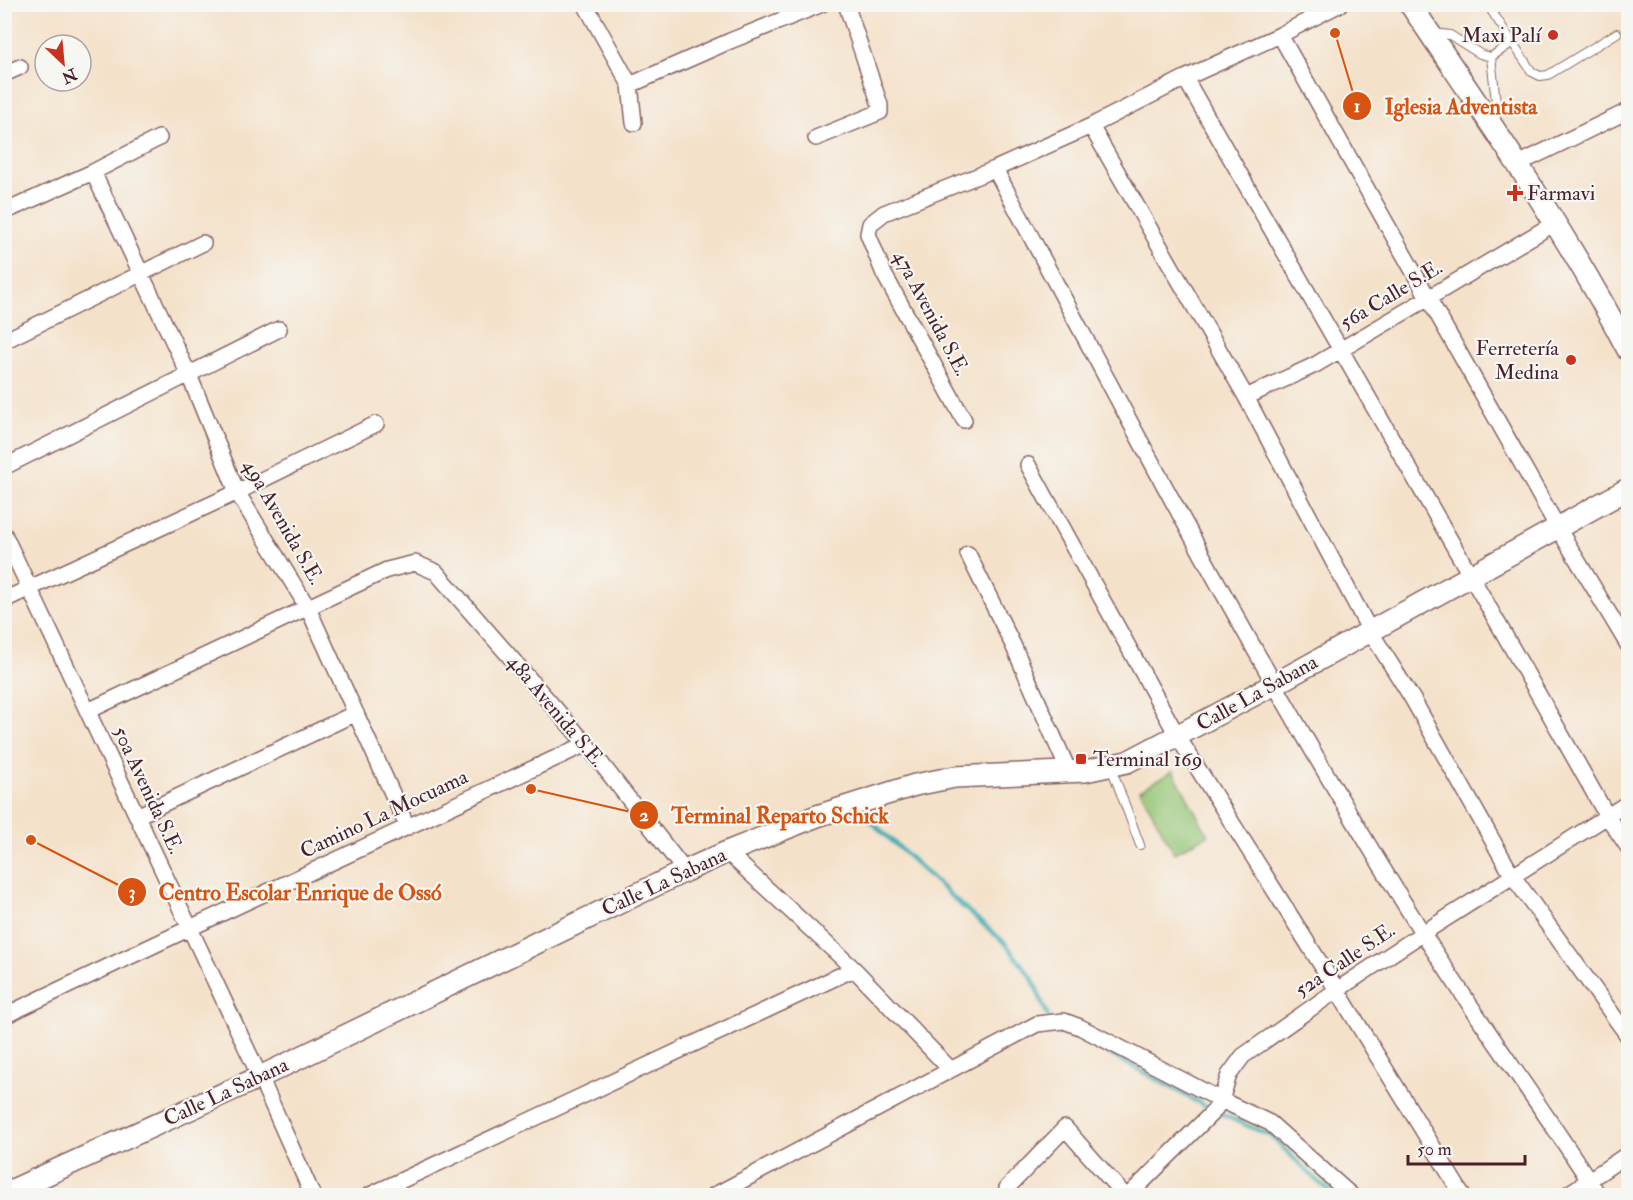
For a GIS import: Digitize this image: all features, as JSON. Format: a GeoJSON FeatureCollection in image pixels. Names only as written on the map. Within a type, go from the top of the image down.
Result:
{"type":"FeatureCollection","features":[{"type":"Feature","properties":{"kind":"street"},"geometry":{"type":"LineString","coordinates":[[585,4],[630,85],[634,123]]}},
{"type":"Feature","properties":{"kind":"street"},"geometry":{"type":"LineString","coordinates":[[630,85],[822,4]]}},
{"type":"Feature","properties":{"kind":"street"},"geometry":{"type":"LineString","coordinates":[[816,138],[880,112],[880,105],[846,4]]}},
{"type":"Feature","properties":{"kind":"street"},"geometry":{"type":"LineString","coordinates":[[1340,4],[1091,126],[996,169],[1136,434],[1273,685],[1423,933],[1599,1196]]}},
{"type":"Feature","properties":{"kind":"street"},"geometry":{"type":"LineString","coordinates":[[1410,4],[1518,164],[1609,312],[1629,350]]}},
{"type":"Feature","properties":{"kind":"street"},"geometry":{"type":"LineString","coordinates":[[1280,35],[1558,528],[1629,645]]}},
{"type":"Feature","properties":{"kind":"street"},"geometry":{"type":"LineString","coordinates":[[4,75],[20,67]]}},
{"type":"Feature","properties":{"kind":"street"},"geometry":{"type":"LineString","coordinates":[[1185,78],[1340,351],[1472,575],[1607,816],[1629,847]]}},
{"type":"Feature","properties":{"kind":"street"},"geometry":{"type":"LineString","coordinates":[[1518,164],[1629,111]]}},
{"type":"Feature","properties":{"kind":"street"},"geometry":{"type":"LineString","coordinates":[[1091,126],[1246,397],[1370,631],[1412,698],[1512,875],[1629,1036]]}},
{"type":"Feature","properties":{"kind":"street"},"geometry":{"type":"LineString","coordinates":[[4,212],[93,172],[159,138]]}},
{"type":"Feature","properties":{"kind":"street","name":"47a Avenida S.E."},"geometry":{"type":"LineString","coordinates":[[964,420],[884,273],[868,234],[870,224],[884,213],[996,169]]}},
{"type":"Feature","properties":{"kind":"street","name":"49a Avenida S.E."},"geometry":{"type":"LineString","coordinates":[[93,172],[189,375],[237,492],[308,608],[407,826]]}},
{"type":"Feature","properties":{"kind":"street","name":"56a Calle S.E."},"geometry":{"type":"LineString","coordinates":[[1246,397],[1340,351],[1426,297],[1555,223]]}},
{"type":"Feature","properties":{"kind":"street"},"geometry":{"type":"LineString","coordinates":[[4,341],[203,243]]}},
{"type":"Feature","properties":{"kind":"street"},"geometry":{"type":"LineString","coordinates":[[4,467],[279,329]]}},
{"type":"Feature","properties":{"kind":"street"},"geometry":{"type":"LineString","coordinates":[[4,600],[237,492],[376,424]]}},
{"type":"Feature","properties":{"kind":"street"},"geometry":{"type":"LineString","coordinates":[[1028,465],[1178,736],[1463,1196]]}},
{"type":"Feature","properties":{"kind":"street","name":"Calle La Sabana"},"geometry":{"type":"LineString","coordinates":[[4,1194],[260,1077],[685,871],[817,816],[915,785],[955,777],[1085,771],[1127,762],[1273,685],[1629,489]]}},
{"type":"Feature","properties":{"kind":"street","name":"50a Avenida S.E."},"geometry":{"type":"LineString","coordinates":[[4,534],[190,927],[313,1196]]}},
{"type":"Feature","properties":{"kind":"street"},"geometry":{"type":"LineString","coordinates":[[968,554],[1013,645],[1069,772]]}},
{"type":"Feature","properties":{"kind":"street","name":"48a Avenida S.E."},"geometry":{"type":"LineString","coordinates":[[308,608],[387,570],[415,563],[436,572],[586,744],[685,871]]}},
{"type":"Feature","properties":{"kind":"street"},"geometry":{"type":"LineString","coordinates":[[88,711],[308,608]]}},
{"type":"Feature","properties":{"kind":"street"},"geometry":{"type":"LineString","coordinates":[[137,816],[356,713]]}},
{"type":"Feature","properties":{"kind":"street","name":"Camino La Mocuama"},"geometry":{"type":"LineString","coordinates":[[4,1016],[190,927],[586,744]]}},
{"type":"Feature","properties":{"kind":"street","name":"52a Calle S.E."},"geometry":{"type":"LineString","coordinates":[[1127,1196],[1214,1111],[1221,1100],[1229,1075],[1243,1056],[1423,933],[1629,803]]}},
{"type":"Feature","properties":{"kind":"street"},"geometry":{"type":"LineString","coordinates":[[727,852],[854,969],[950,1069]]}},
{"type":"Feature","properties":{"kind":"street"},"geometry":{"type":"LineString","coordinates":[[368,1196],[854,969]]}},
{"type":"Feature","properties":{"kind":"street"},"geometry":{"type":"LineString","coordinates":[[713,1196],[1036,1024],[1064,1021],[1270,1123],[1352,1196]]}},
{"type":"Feature","properties":{"kind":"street"},"geometry":{"type":"LineString","coordinates":[[1007,1188],[1065,1128],[1127,1196]]}},
{"type":"Feature","properties":{"kind":"street"},"geometry":{"type":"LineString","coordinates":[[1564,1196],[1629,1154]]}},
{"type":"Feature","properties":{"kind":"lane"},"geometry":{"type":"LineString","coordinates":[[1487,4],[1532,72],[1540,76],[1548,75],[1617,33]]}},
{"type":"Feature","properties":{"kind":"lane"},"geometry":{"type":"LineString","coordinates":[[1429,33],[1450,35],[1480,54],[1491,57],[1513,42]]}},
{"type":"Feature","properties":{"kind":"lane"},"geometry":{"type":"LineString","coordinates":[[1491,57],[1496,102],[1496,132]]}},
{"type":"Feature","properties":{"kind":"lane"},"geometry":{"type":"LineString","coordinates":[[1111,765],[1140,844]]}},
{"type":"Feature","properties":{"kind":"green space"},"geometry":{"type":"Polygon","coordinates":[[[1173,771],[1208,835],[1174,853],[1140,790],[1173,771]]]}},
{"type":"Feature","properties":{"kind":"waterway"},"geometry":{"type":"LineString","coordinates":[[862,813],[1005,943],[1032,978],[1048,1016]]}},
{"type":"Feature","properties":{"kind":"waterway"},"geometry":{"type":"LineString","coordinates":[[1061,1027],[1214,1111],[1271,1136],[1316,1180],[1336,1196]]}},
{"type":"Feature","properties":{"kind":"place","name":"Iglesia Adventista"},"geometry":{"type":"Point","coordinates":[1335,33]}},
{"type":"Feature","properties":{"kind":"place","name":"Maxi Palí"},"geometry":{"type":"Point","coordinates":[1553,35]}},
{"type":"Feature","properties":{"kind":"place","name":"Farmavi"},"geometry":{"type":"Point","coordinates":[1515,193]}},
{"type":"Feature","properties":{"kind":"place","name":"Ferretería Medina"},"geometry":{"type":"Point","coordinates":[1571,360]}},
{"type":"Feature","properties":{"kind":"place","name":"Terminal 169"},"geometry":{"type":"Point","coordinates":[1081,759]}},
{"type":"Feature","properties":{"kind":"place","name":"Terminal Reparto Schick"},"geometry":{"type":"Point","coordinates":[531,789]}},
{"type":"Feature","properties":{"kind":"place","name":"Centro Escolar Enrique de Ossó"},"geometry":{"type":"Point","coordinates":[31,840]}}]}
